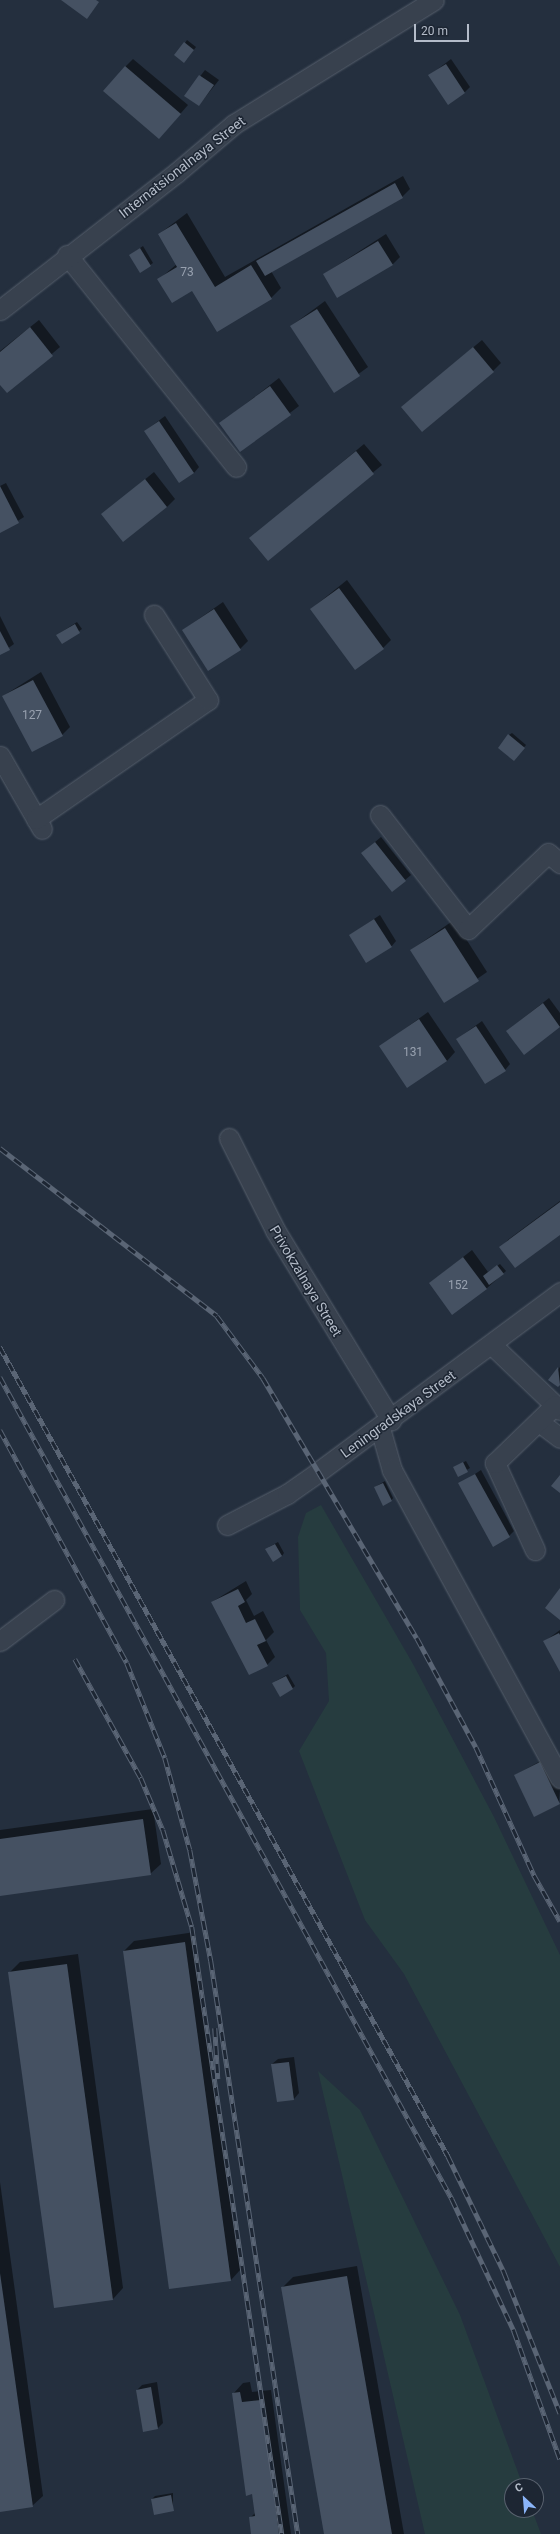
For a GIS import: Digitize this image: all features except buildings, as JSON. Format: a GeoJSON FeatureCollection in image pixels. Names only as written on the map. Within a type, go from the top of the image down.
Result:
{"type":"FeatureCollection","features":[{"type":"Feature","properties":{"kind":"street","name":"Internatsionalnaya Street"},"geometry":{"type":"LineString","coordinates":[[0,310],[67,255],[176,173],[234,124],[434,0]]}},
{"type":"Feature","properties":{"kind":"street"},"geometry":{"type":"LineString","coordinates":[[67,255],[236,467]]}},
{"type":"Feature","properties":{"kind":"street"},"geometry":{"type":"LineString","coordinates":[[0,756],[39,824],[208,700],[154,615]]}},
{"type":"Feature","properties":{"kind":"street"},"geometry":{"type":"LineString","coordinates":[[380,815],[468,929],[548,853],[560,863]]}},
{"type":"Feature","properties":{"kind":"street","name":"Privokzalnaya Street"},"geometry":{"type":"LineString","coordinates":[[229,1138],[274,1230],[386,1424],[392,1470],[560,1778]]}},
{"type":"Feature","properties":{"kind":"street","name":"Leningradskaya Street"},"geometry":{"type":"LineString","coordinates":[[228,1525],[287,1494],[386,1424],[560,1292]]}},
{"type":"Feature","properties":{"kind":"street"},"geometry":{"type":"LineString","coordinates":[[492,1345],[557,1408],[539,1422],[495,1463],[535,1550]]}},
{"type":"Feature","properties":{"kind":"street"},"geometry":{"type":"LineString","coordinates":[[539,1422],[560,1438]]}},
{"type":"Feature","properties":{"kind":"street"},"geometry":{"type":"LineString","coordinates":[[0,1641],[54,1600]]}},
{"type":"Feature","properties":{"kind":"green space"},"geometry":{"type":"Polygon","coordinates":[[[321,1505],[413,1664],[494,1817],[560,1955],[560,2267],[404,1974],[365,1920],[299,1751],[329,1701],[326,1653],[300,1610],[298,1537],[306,1513],[321,1505]]]}},
{"type":"Feature","properties":{"kind":"green space"},"geometry":{"type":"Polygon","coordinates":[[[318,2071],[360,2110],[460,2315],[520,2478],[504,2478],[504,2518],[535,2518],[541,2534],[425,2534],[318,2071]]]}},
{"type":"Feature","properties":{"kind":"railway"},"geometry":{"type":"LineString","coordinates":[[0,1148],[217,1316],[263,1378],[417,1638],[476,1747],[534,1875],[560,1921]]}},
{"type":"Feature","properties":{"kind":"railway"},"geometry":{"type":"LineString","coordinates":[[0,1347],[448,2156],[504,2272],[560,2413]]}},
{"type":"Feature","properties":{"kind":"railway"},"geometry":{"type":"LineString","coordinates":[[0,1377],[452,2199],[514,2331],[560,2459]]}},
{"type":"Feature","properties":{"kind":"railway"},"geometry":{"type":"LineString","coordinates":[[0,1430],[127,1663],[165,1758],[190,1850],[211,1961],[298,2534]]}},
{"type":"Feature","properties":{"kind":"railway"},"geometry":{"type":"LineString","coordinates":[[75,1659],[141,1778],[163,1830],[192,1927],[282,2534]]}},
{"type":"Feature","properties":{"kind":"railway"},"geometry":{"type":"LineString","coordinates":[[215,2028],[218,2079]]}}]}
